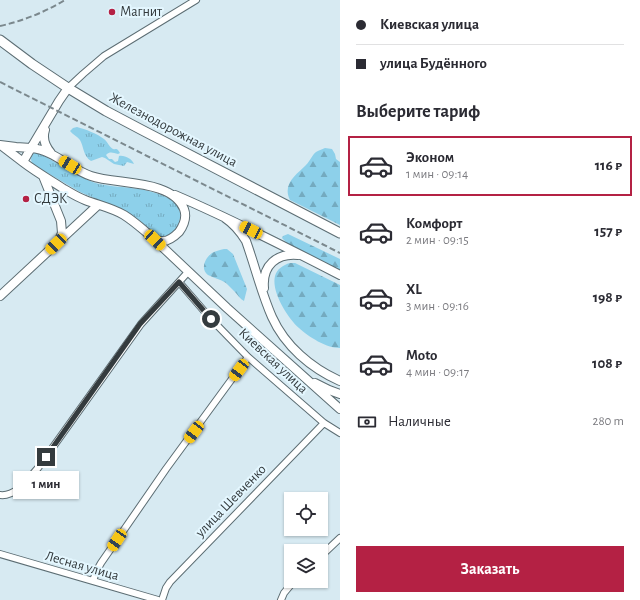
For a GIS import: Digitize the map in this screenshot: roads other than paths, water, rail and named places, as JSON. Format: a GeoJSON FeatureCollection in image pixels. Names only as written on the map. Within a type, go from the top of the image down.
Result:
{"type":"FeatureCollection","features":[{"type":"Feature","properties":{"kind":"main road","name":"Железнодорожная улица"},"geometry":{"type":"LineString","coordinates":[[0,40],[26,60],[68,88],[140,129],[340,233]]}},
{"type":"Feature","properties":{"kind":"street"},"geometry":{"type":"LineString","coordinates":[[23,162],[68,88],[104,56],[196,0]]}},
{"type":"Feature","properties":{"kind":"street"},"geometry":{"type":"LineString","coordinates":[[47,123],[44,138],[47,148],[53,155]]}},
{"type":"Feature","properties":{"kind":"street"},"geometry":{"type":"LineString","coordinates":[[0,145],[16,148],[39,149],[53,155],[80,171],[95,177],[142,184],[159,189],[225,218],[340,275]]}},
{"type":"Feature","properties":{"kind":"street"},"geometry":{"type":"LineString","coordinates":[[0,145],[43,176],[84,200],[124,214],[135,222],[188,272],[340,409]]}},
{"type":"Feature","properties":{"kind":"street"},"geometry":{"type":"LineString","coordinates":[[43,176],[61,221],[62,233],[56,244]]}},
{"type":"Feature","properties":{"kind":"street"},"geometry":{"type":"LineString","coordinates":[[155,240],[164,241],[172,238],[179,231],[184,222],[184,208],[172,194]]}},
{"type":"Feature","properties":{"kind":"street"},"geometry":{"type":"LineString","coordinates":[[0,296],[98,205]]}},
{"type":"Feature","properties":{"kind":"street"},"geometry":{"type":"LineString","coordinates":[[225,218],[235,225],[246,241],[266,302],[280,332],[294,349],[310,363],[340,381]]}},
{"type":"Feature","properties":{"kind":"street"},"geometry":{"type":"LineString","coordinates":[[266,302],[263,285],[264,276],[270,263],[282,256],[303,256]]}},
{"type":"Feature","properties":{"kind":"street"},"geometry":{"type":"LineString","coordinates":[[0,495],[4,496],[18,489],[38,468],[140,324],[188,272]]}},
{"type":"Feature","properties":{"kind":"street","name":"Киевская улица"},"geometry":{"type":"LineString","coordinates":[[179,282],[211,319],[248,357],[324,423],[340,433]]}},
{"type":"Feature","properties":{"kind":"street"},"geometry":{"type":"LineString","coordinates":[[93,581],[101,563],[162,475],[248,357]]}},
{"type":"Feature","properties":{"kind":"street"},"geometry":{"type":"LineString","coordinates":[[300,373],[329,390],[340,394]]}},
{"type":"Feature","properties":{"kind":"street","name":"улица Шевченко"},"geometry":{"type":"LineString","coordinates":[[162,600],[166,588],[170,582],[324,423]]}},
{"type":"Feature","properties":{"kind":"street"},"geometry":{"type":"LineString","coordinates":[[328,549],[340,538]]}},
{"type":"Feature","properties":{"kind":"street","name":"Лесная улица"},"geometry":{"type":"LineString","coordinates":[[0,554],[158,600]]}},
{"type":"Feature","properties":{"kind":"street"},"geometry":{"type":"LineString","coordinates":[[281,600],[288,588]]}},
{"type":"Feature","properties":{"kind":"railway"},"geometry":{"type":"LineString","coordinates":[[0,26],[34,16],[65,0]]}},
{"type":"Feature","properties":{"kind":"railway"},"geometry":{"type":"LineString","coordinates":[[0,82],[340,253]]}},
{"type":"Feature","properties":{"kind":"place","name":"Магнит"},"geometry":{"type":"Point","coordinates":[112,12]}},
{"type":"Feature","properties":{"kind":"place","name":"СДЭК"},"geometry":{"type":"Point","coordinates":[26,199]}}]}
